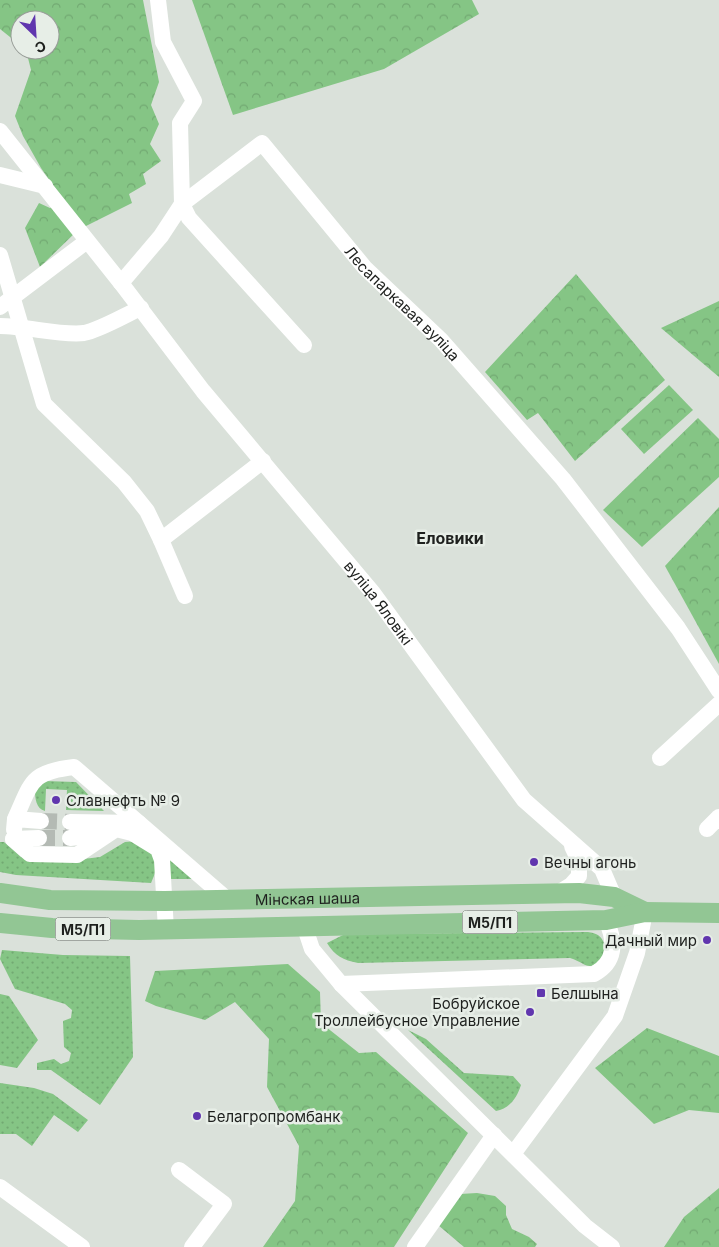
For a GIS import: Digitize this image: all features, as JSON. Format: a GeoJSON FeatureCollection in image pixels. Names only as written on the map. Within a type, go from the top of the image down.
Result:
{"type":"FeatureCollection","features":[{"type":"Feature","properties":{"kind":"main road","name":"Мінская шаша"},"geometry":{"type":"LineString","coordinates":[[0,893],[50,900],[165,901],[558,893],[614,897]]}},
{"type":"Feature","properties":{"kind":"main road"},"geometry":{"type":"LineString","coordinates":[[374,897],[365,903],[363,913],[369,922],[374,924]]}},
{"type":"Feature","properties":{"kind":"main road","name":"М5/П1"},"geometry":{"type":"LineString","coordinates":[[614,897],[645,912]]}},
{"type":"Feature","properties":{"kind":"main road"},"geometry":{"type":"LineString","coordinates":[[606,920],[617,911],[617,903],[614,897]]}},
{"type":"Feature","properties":{"kind":"main road"},"geometry":{"type":"LineString","coordinates":[[310,925],[325,919],[326,904],[317,898]]}},
{"type":"Feature","properties":{"kind":"main road","name":"М5/П1"},"geometry":{"type":"LineString","coordinates":[[606,920],[645,912],[719,913]]}},
{"type":"Feature","properties":{"kind":"main road","name":"Мінская шаша"},"geometry":{"type":"LineString","coordinates":[[0,923],[52,928],[166,930],[310,925],[606,920]]}},
{"type":"Feature","properties":{"kind":"street"},"geometry":{"type":"LineString","coordinates":[[158,0],[163,42],[194,101],[180,122],[182,204],[190,218],[304,345]]}},
{"type":"Feature","properties":{"kind":"street","name":"вуліца Яловікі"},"geometry":{"type":"LineString","coordinates":[[0,131],[122,283],[203,391],[373,593],[524,800],[571,844],[602,869],[609,881],[614,897]]}},
{"type":"Feature","properties":{"kind":"street","name":"Лесапаркавая вуліца"},"geometry":{"type":"LineString","coordinates":[[182,204],[262,143],[365,268],[441,340],[563,479],[678,628],[719,691]]}},
{"type":"Feature","properties":{"kind":"street"},"geometry":{"type":"LineString","coordinates":[[0,175],[45,186]]}},
{"type":"Feature","properties":{"kind":"street"},"geometry":{"type":"LineString","coordinates":[[122,283],[161,236],[182,204]]}},
{"type":"Feature","properties":{"kind":"street"},"geometry":{"type":"LineString","coordinates":[[6,302],[87,240]]}},
{"type":"Feature","properties":{"kind":"street"},"geometry":{"type":"LineString","coordinates":[[0,255],[6,302],[22,326],[44,404],[124,482],[147,511],[185,596]]}},
{"type":"Feature","properties":{"kind":"street"},"geometry":{"type":"LineString","coordinates":[[0,326],[22,326],[76,333],[87,332],[141,308]]}},
{"type":"Feature","properties":{"kind":"street"},"geometry":{"type":"LineString","coordinates":[[161,540],[263,462]]}},
{"type":"Feature","properties":{"kind":"street"},"geometry":{"type":"LineString","coordinates":[[660,758],[719,704]]}},
{"type":"Feature","properties":{"kind":"street"},"geometry":{"type":"LineString","coordinates":[[13,839],[15,820],[32,782],[48,770],[74,767],[228,900]]}},
{"type":"Feature","properties":{"kind":"street"},"geometry":{"type":"LineString","coordinates":[[707,829],[719,817]]}},
{"type":"Feature","properties":{"kind":"street"},"geometry":{"type":"LineString","coordinates":[[15,820],[41,821]]}},
{"type":"Feature","properties":{"kind":"street"},"geometry":{"type":"LineString","coordinates":[[70,830],[109,823],[139,824]]}},
{"type":"Feature","properties":{"kind":"street"},"geometry":{"type":"LineString","coordinates":[[13,839],[30,854],[77,856],[116,829],[132,833],[158,849],[162,860],[166,930]]}},
{"type":"Feature","properties":{"kind":"street"},"geometry":{"type":"LineString","coordinates":[[13,839],[39,838]]}},
{"type":"Feature","properties":{"kind":"street"},"geometry":{"type":"LineString","coordinates":[[558,893],[571,885],[579,876],[579,861],[571,844]]}},
{"type":"Feature","properties":{"kind":"street"},"geometry":{"type":"LineString","coordinates":[[513,1154],[615,1016],[637,953],[645,912]]}},
{"type":"Feature","properties":{"kind":"street"},"geometry":{"type":"LineString","coordinates":[[342,984],[594,974],[608,964],[613,950],[610,930],[606,920]]}},
{"type":"Feature","properties":{"kind":"street","name":"Мінская шаша"},"geometry":{"type":"LineString","coordinates":[[310,925],[312,948],[342,984],[585,1226],[612,1247]]}},
{"type":"Feature","properties":{"kind":"street"},"geometry":{"type":"LineString","coordinates":[[415,1247],[494,1135]]}},
{"type":"Feature","properties":{"kind":"street"},"geometry":{"type":"LineString","coordinates":[[179,1170],[224,1204],[192,1247]]}},
{"type":"Feature","properties":{"kind":"street"},"geometry":{"type":"LineString","coordinates":[[0,1187],[82,1247]]}},
{"type":"Feature","properties":{"kind":"green space"},"geometry":{"type":"Polygon","coordinates":[[[0,0],[143,0],[159,82],[151,105],[159,124],[150,144],[161,161],[143,174],[146,184],[129,194],[132,203],[78,230],[40,267],[25,228],[39,203],[50,208],[63,200],[41,168],[23,136],[15,116],[31,70],[28,60],[60,60],[60,10],[10,10],[10,37],[0,29],[0,0]]]}},
{"type":"Feature","properties":{"kind":"green space"},"geometry":{"type":"Polygon","coordinates":[[[192,0],[472,0],[479,14],[384,69],[233,115],[192,0]]]}},
{"type":"Feature","properties":{"kind":"green space"},"geometry":{"type":"Polygon","coordinates":[[[576,274],[665,380],[575,461],[538,413],[527,420],[485,372],[576,274]]]}},
{"type":"Feature","properties":{"kind":"green space"},"geometry":{"type":"Polygon","coordinates":[[[719,301],[719,377],[661,328],[719,301]]]}},
{"type":"Feature","properties":{"kind":"green space"},"geometry":{"type":"Polygon","coordinates":[[[669,385],[693,410],[644,454],[621,429],[669,385]]]}},
{"type":"Feature","properties":{"kind":"green space"},"geometry":{"type":"Polygon","coordinates":[[[698,418],[719,439],[719,477],[642,547],[603,510],[698,418]]]}},
{"type":"Feature","properties":{"kind":"green space"},"geometry":{"type":"Polygon","coordinates":[[[719,507],[719,664],[665,566],[719,507]]]}},
{"type":"Feature","properties":{"kind":"green space"},"geometry":{"type":"Polygon","coordinates":[[[44,781],[76,782],[104,811],[66,810],[67,790],[46,789],[45,811],[42,810],[37,803],[35,790],[44,781]]]}},
{"type":"Feature","properties":{"kind":"green space"},"geometry":{"type":"Polygon","coordinates":[[[137,841],[148,849],[156,864],[156,870],[151,883],[16,875],[0,872],[0,842],[4,842],[21,857],[75,860],[100,857],[125,842],[137,841]]]}},
{"type":"Feature","properties":{"kind":"green space"},"geometry":{"type":"Polygon","coordinates":[[[170,857],[197,879],[169,879],[170,857]]]}},
{"type":"Feature","properties":{"kind":"green space"},"geometry":{"type":"Polygon","coordinates":[[[588,932],[602,939],[606,950],[606,955],[591,966],[570,958],[358,963],[340,957],[327,943],[345,934],[588,932]]]}},
{"type":"Feature","properties":{"kind":"green space"},"geometry":{"type":"Polygon","coordinates":[[[2,950],[63,955],[130,956],[133,1057],[100,1105],[51,1070],[37,1070],[37,1063],[54,1059],[61,1064],[69,1061],[71,1053],[64,1047],[63,1021],[71,1018],[72,1010],[65,1004],[15,989],[0,959],[2,950]]]}},
{"type":"Feature","properties":{"kind":"green space"},"geometry":{"type":"Polygon","coordinates":[[[288,964],[320,992],[321,1023],[359,1053],[376,1052],[468,1133],[394,1247],[263,1247],[295,1201],[299,1146],[267,1087],[269,1039],[235,1002],[205,1020],[145,1001],[155,971],[288,964]]]}},
{"type":"Feature","properties":{"kind":"green space"},"geometry":{"type":"Polygon","coordinates":[[[0,994],[9,996],[38,1040],[17,1068],[0,1065],[0,994]]]}},
{"type":"Feature","properties":{"kind":"green space"},"geometry":{"type":"Polygon","coordinates":[[[647,1028],[719,1056],[719,1113],[689,1110],[654,1124],[595,1068],[647,1028]]]}},
{"type":"Feature","properties":{"kind":"green space"},"geometry":{"type":"Polygon","coordinates":[[[408,1030],[426,1039],[464,1073],[513,1076],[521,1085],[515,1098],[505,1108],[496,1111],[408,1030]]]}},
{"type":"Feature","properties":{"kind":"green space"},"geometry":{"type":"Polygon","coordinates":[[[0,1083],[34,1088],[53,1094],[88,1120],[78,1132],[54,1115],[32,1146],[16,1134],[0,1134],[0,1083]]]}},
{"type":"Feature","properties":{"kind":"green space"},"geometry":{"type":"Polygon","coordinates":[[[719,1188],[719,1247],[664,1247],[684,1217],[719,1188]]]}},
{"type":"Feature","properties":{"kind":"green space"},"geometry":{"type":"Polygon","coordinates":[[[477,1193],[495,1196],[506,1206],[506,1215],[512,1229],[529,1237],[537,1244],[535,1247],[464,1247],[438,1225],[460,1194],[477,1193]]]}},
{"type":"Feature","properties":{"kind":"tunnel"},"geometry":{"type":"LineString","coordinates":[[41,821],[70,822]]}},
{"type":"Feature","properties":{"kind":"tunnel"},"geometry":{"type":"LineString","coordinates":[[39,838],[70,838]]}},
{"type":"Feature","properties":{"kind":"place","name":"Славнефть № 9"},"geometry":{"type":"Point","coordinates":[56,800]}},
{"type":"Feature","properties":{"kind":"place","name":"Вечны агонь"},"geometry":{"type":"Point","coordinates":[534,862]}},
{"type":"Feature","properties":{"kind":"place","name":"Дачный мир"},"geometry":{"type":"Point","coordinates":[707,940]}},
{"type":"Feature","properties":{"kind":"place","name":"Белшына"},"geometry":{"type":"Point","coordinates":[541,993]}},
{"type":"Feature","properties":{"kind":"place","name":"Бобруйское Троллейбусное Управление"},"geometry":{"type":"Point","coordinates":[530,1012]}},
{"type":"Feature","properties":{"kind":"place","name":"Белагропромбанк"},"geometry":{"type":"Point","coordinates":[197,1116]}},
{"type":"Feature","properties":{"kind":"district","name":"Еловики"},"geometry":{"type":"Point","coordinates":[450,538]}}]}
